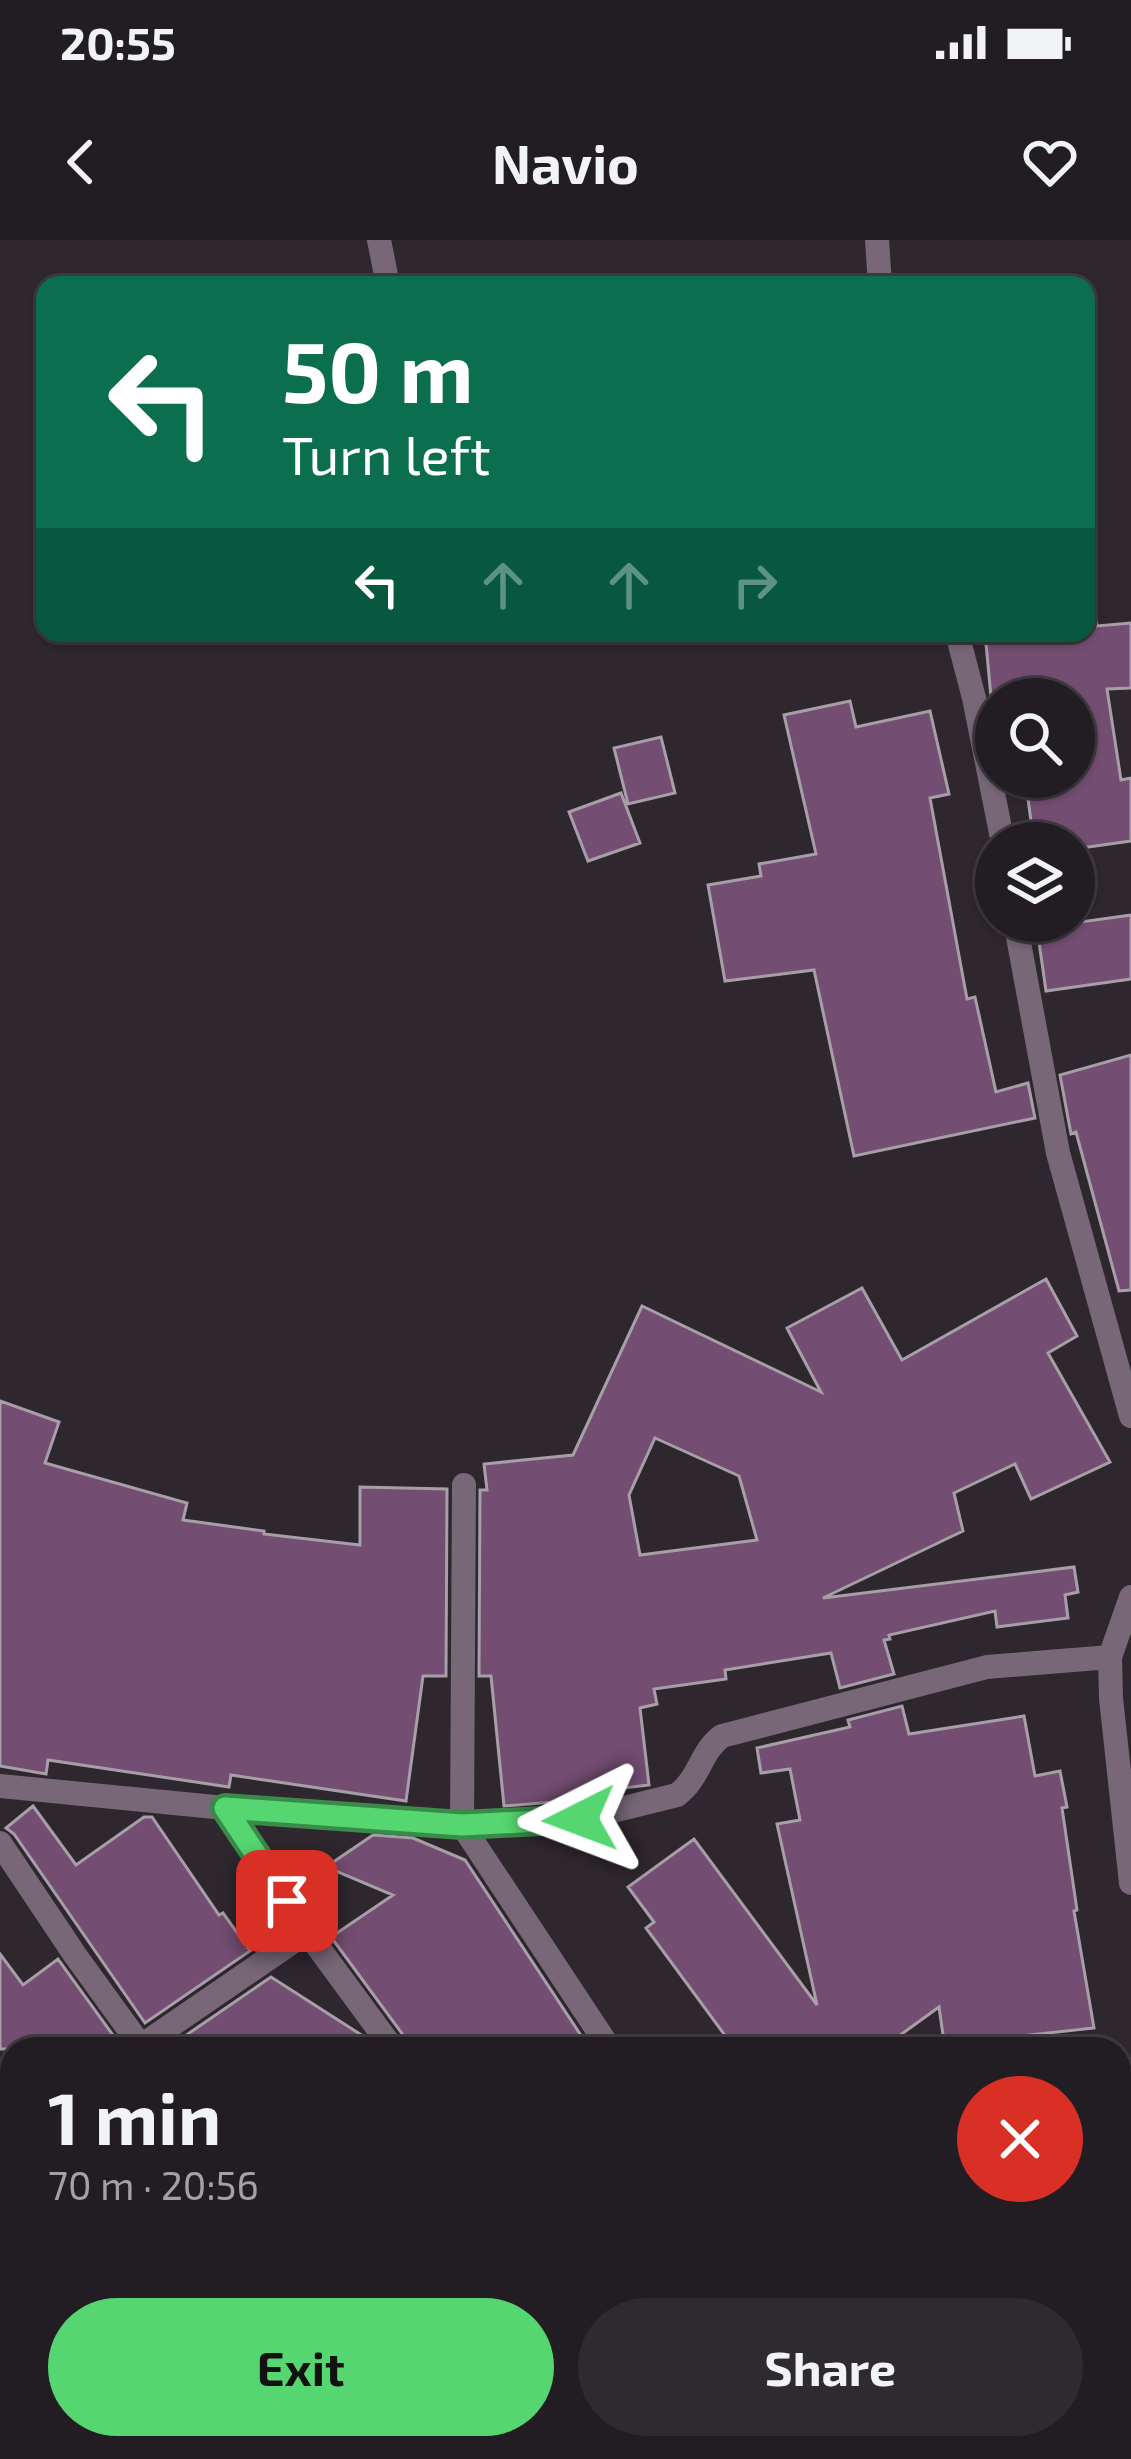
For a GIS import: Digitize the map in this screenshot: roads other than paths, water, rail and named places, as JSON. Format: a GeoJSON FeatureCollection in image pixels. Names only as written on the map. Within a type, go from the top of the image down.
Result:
{"type":"FeatureCollection","features":[{"type":"Feature","properties":{"kind":"street"},"geometry":{"type":"LineString","coordinates":[[379,240],[386,276]]}},
{"type":"Feature","properties":{"kind":"street"},"geometry":{"type":"LineString","coordinates":[[877,240],[879,276]]}},
{"type":"Feature","properties":{"kind":"street"},"geometry":{"type":"LineString","coordinates":[[960,642],[999,822]]}},
{"type":"Feature","properties":{"kind":"street"},"geometry":{"type":"LineString","coordinates":[[1020,942],[1058,1153],[1131,1417]]}},
{"type":"Feature","properties":{"kind":"street"},"geometry":{"type":"LineString","coordinates":[[464,1484],[462,1825],[602,2037]]}},
{"type":"Feature","properties":{"kind":"street"},"geometry":{"type":"LineString","coordinates":[[1131,1598],[1110,1657],[1131,1883]]}},
{"type":"Feature","properties":{"kind":"street"},"geometry":{"type":"LineString","coordinates":[[0,1786],[462,1825],[580,1819],[677,1796],[690,1786],[707,1751],[722,1736],[987,1667],[1110,1657]]}},
{"type":"Feature","properties":{"kind":"street"},"geometry":{"type":"LineString","coordinates":[[225,1808],[384,2037]]}},
{"type":"Feature","properties":{"kind":"street"},"geometry":{"type":"LineString","coordinates":[[0,1844],[134,2037]]}},
{"type":"Feature","properties":{"kind":"street"},"geometry":{"type":"LineString","coordinates":[[158,2037],[308,1931]]}}]}
